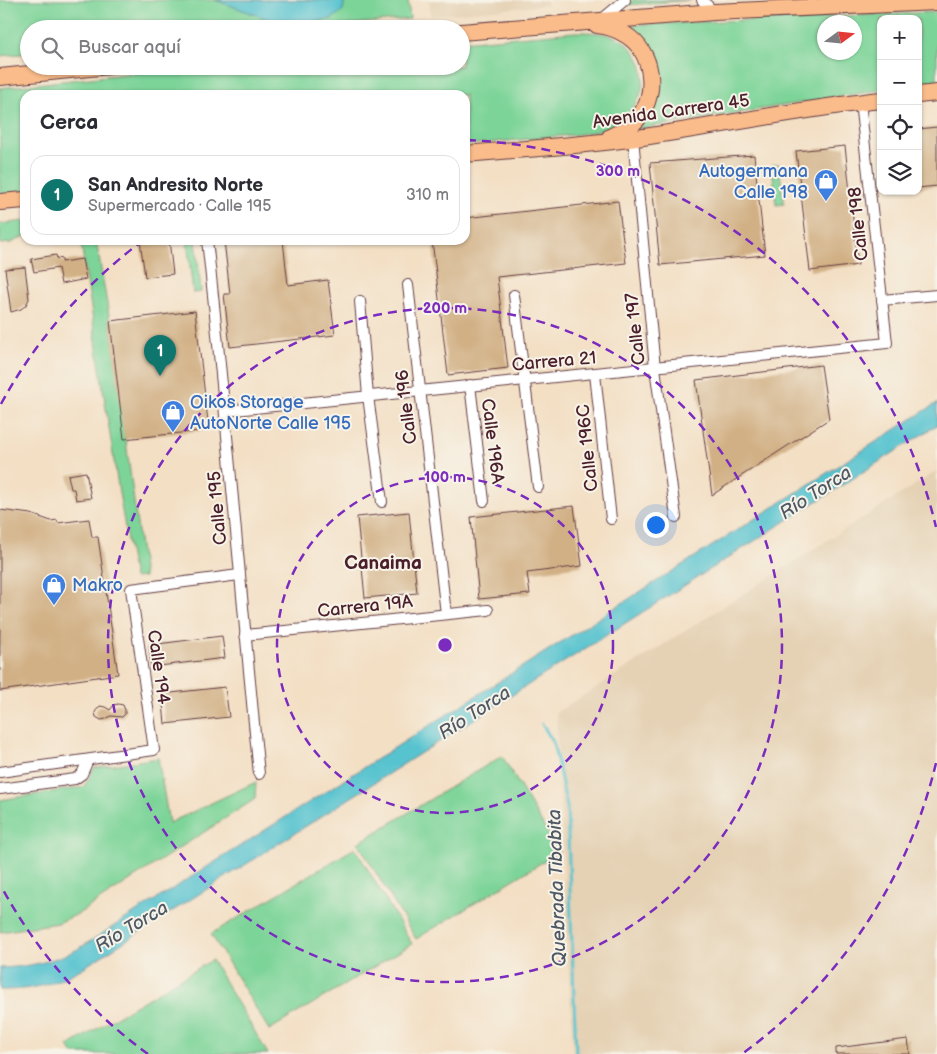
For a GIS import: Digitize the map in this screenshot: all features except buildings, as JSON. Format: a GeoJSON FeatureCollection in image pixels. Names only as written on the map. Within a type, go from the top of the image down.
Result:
{"type":"FeatureCollection","features":[{"type":"Feature","properties":{"kind":"highway"},"geometry":{"type":"LineString","coordinates":[[470,31],[714,12],[937,2]]}},
{"type":"Feature","properties":{"kind":"highway"},"geometry":{"type":"LineString","coordinates":[[576,22],[611,27],[627,35],[641,48],[649,65],[651,84],[648,102],[639,118],[625,130],[591,143]]}},
{"type":"Feature","properties":{"kind":"highway"},"geometry":{"type":"LineString","coordinates":[[0,77],[20,75]]}},
{"type":"Feature","properties":{"kind":"highway"},"geometry":{"type":"LineString","coordinates":[[922,95],[937,93]]}},
{"type":"Feature","properties":{"kind":"highway","name":"Avenida Carrera 45"},"geometry":{"type":"LineString","coordinates":[[470,154],[633,138],[877,100]]}},
{"type":"Feature","properties":{"kind":"highway"},"geometry":{"type":"LineString","coordinates":[[0,202],[20,200]]}},
{"type":"Feature","properties":{"kind":"street"},"geometry":{"type":"LineString","coordinates":[[601,20],[625,0]]}},
{"type":"Feature","properties":{"kind":"street"},"geometry":{"type":"LineString","coordinates":[[702,0],[714,12]]}},
{"type":"Feature","properties":{"kind":"street","name":"Calle 198"},"geometry":{"type":"LineString","coordinates":[[860,102],[887,343]]}},
{"type":"Feature","properties":{"kind":"street","name":"Calle 197"},"geometry":{"type":"LineString","coordinates":[[633,138],[655,368],[676,517]]}},
{"type":"Feature","properties":{"kind":"street","name":"Calle 195"},"geometry":{"type":"LineString","coordinates":[[208,245],[259,774]]}},
{"type":"Feature","properties":{"kind":"street","name":"Calle 196"},"geometry":{"type":"LineString","coordinates":[[408,284],[446,614]]}},
{"type":"Feature","properties":{"kind":"street"},"geometry":{"type":"LineString","coordinates":[[514,295],[538,487]]}},
{"type":"Feature","properties":{"kind":"street"},"geometry":{"type":"LineString","coordinates":[[882,300],[937,295]]}},
{"type":"Feature","properties":{"kind":"street"},"geometry":{"type":"LineString","coordinates":[[360,301],[368,396],[382,502]]}},
{"type":"Feature","properties":{"kind":"street","name":"Carrera 21"},"geometry":{"type":"LineString","coordinates":[[225,411],[887,343]]}},
{"type":"Feature","properties":{"kind":"street","name":"Calle 196C"},"geometry":{"type":"LineString","coordinates":[[595,374],[611,518]]}},
{"type":"Feature","properties":{"kind":"street","name":"Calle 196A"},"geometry":{"type":"LineString","coordinates":[[470,385],[484,501]]}},
{"type":"Feature","properties":{"kind":"street","name":"Calle 194"},"geometry":{"type":"LineString","coordinates":[[88,760],[154,750],[131,589],[239,575]]}},
{"type":"Feature","properties":{"kind":"street","name":"Carrera 19A"},"geometry":{"type":"LineString","coordinates":[[245,635],[488,610]]}},
{"type":"Feature","properties":{"kind":"street"},"geometry":{"type":"LineString","coordinates":[[0,772],[88,760]]}},
{"type":"Feature","properties":{"kind":"street"},"geometry":{"type":"LineString","coordinates":[[0,789],[75,779],[82,774],[88,760]]}},
{"type":"Feature","properties":{"kind":"shaded area"},"geometry":{"type":"Polygon","coordinates":[[[429,0],[547,0],[547,5],[431,16],[429,0]]]}},
{"type":"Feature","properties":{"kind":"shaded area"},"geometry":{"type":"Polygon","coordinates":[[[937,471],[937,1054],[573,1054],[556,713],[937,471]]]}},
{"type":"Feature","properties":{"kind":"green space"},"geometry":{"type":"Polygon","coordinates":[[[0,0],[408,0],[410,19],[399,20],[20,20],[20,54],[0,56],[0,0]]]}},
{"type":"Feature","properties":{"kind":"green space"},"geometry":{"type":"Polygon","coordinates":[[[633,0],[691,0],[627,5],[633,0]]]}},
{"type":"Feature","properties":{"kind":"green space"},"geometry":{"type":"Polygon","coordinates":[[[937,12],[937,82],[922,84],[922,15],[877,15],[877,91],[637,129],[647,119],[653,108],[657,98],[660,77],[655,56],[644,37],[629,25],[817,17],[817,60],[862,60],[862,15],[937,12]]]}},
{"type":"Feature","properties":{"kind":"green space"},"geometry":{"type":"Polygon","coordinates":[[[575,32],[606,34],[623,41],[633,51],[640,62],[643,86],[633,108],[624,117],[612,125],[597,131],[470,145],[470,90],[20,90],[20,192],[0,194],[0,88],[116,75],[470,75],[470,41],[575,32]]]}},
{"type":"Feature","properties":{"kind":"green space"},"geometry":{"type":"Polygon","coordinates":[[[779,164],[784,204],[776,205],[772,165],[779,164]]]}},
{"type":"Feature","properties":{"kind":"green space"},"geometry":{"type":"Polygon","coordinates":[[[20,222],[20,238],[11,243],[0,244],[0,224],[20,222]]]}},
{"type":"Feature","properties":{"kind":"green space"},"geometry":{"type":"Polygon","coordinates":[[[81,245],[97,245],[110,321],[144,577],[134,578],[81,245]]]}},
{"type":"Feature","properties":{"kind":"green space"},"geometry":{"type":"Polygon","coordinates":[[[188,245],[196,245],[201,292],[193,293],[188,245]]]}},
{"type":"Feature","properties":{"kind":"green space"},"geometry":{"type":"Polygon","coordinates":[[[502,756],[559,852],[416,939],[358,843],[502,756]]]}},
{"type":"Feature","properties":{"kind":"green space"},"geometry":{"type":"Polygon","coordinates":[[[158,758],[169,823],[256,782],[255,799],[78,914],[58,923],[0,932],[0,800],[84,787],[94,768],[158,758]]]}},
{"type":"Feature","properties":{"kind":"green space"},"geometry":{"type":"Polygon","coordinates":[[[355,848],[412,944],[269,1030],[211,934],[355,848]]]}},
{"type":"Feature","properties":{"kind":"green space"},"geometry":{"type":"Polygon","coordinates":[[[212,960],[268,1054],[73,1054],[68,1046],[212,960]]]}},
{"type":"Feature","properties":{"kind":"water"},"geometry":{"type":"Polygon","coordinates":[[[215,0],[345,0],[343,10],[332,19],[270,20],[215,0]]]}},
{"type":"Feature","properties":{"kind":"water","name":"Río Torca"},"geometry":{"type":"Polygon","coordinates":[[[937,403],[937,425],[86,966],[45,985],[24,989],[0,990],[0,968],[40,963],[78,949],[937,403]]]}},
{"type":"Feature","properties":{"kind":"waterway","name":"Quebrada Tibabita"},"geometry":{"type":"LineString","coordinates":[[542,724],[553,742],[567,807],[576,1054]]}},
{"type":"Feature","properties":{"kind":"place","name":"Autogermana Calle 198"},"geometry":{"type":"Point","coordinates":[826,202]}},
{"type":"Feature","properties":{"kind":"place","name":"San Andresito Norte"},"geometry":{"type":"Point","coordinates":[160,376]}},
{"type":"Feature","properties":{"kind":"place","name":"Oikos Storage AutoNorte Calle 195"},"geometry":{"type":"Point","coordinates":[173,433]}},
{"type":"Feature","properties":{"kind":"place","name":"Makro"},"geometry":{"type":"Point","coordinates":[54,606]}},
{"type":"Feature","properties":{"kind":"district","name":"Canaima"},"geometry":{"type":"Point","coordinates":[383,562]}}]}
